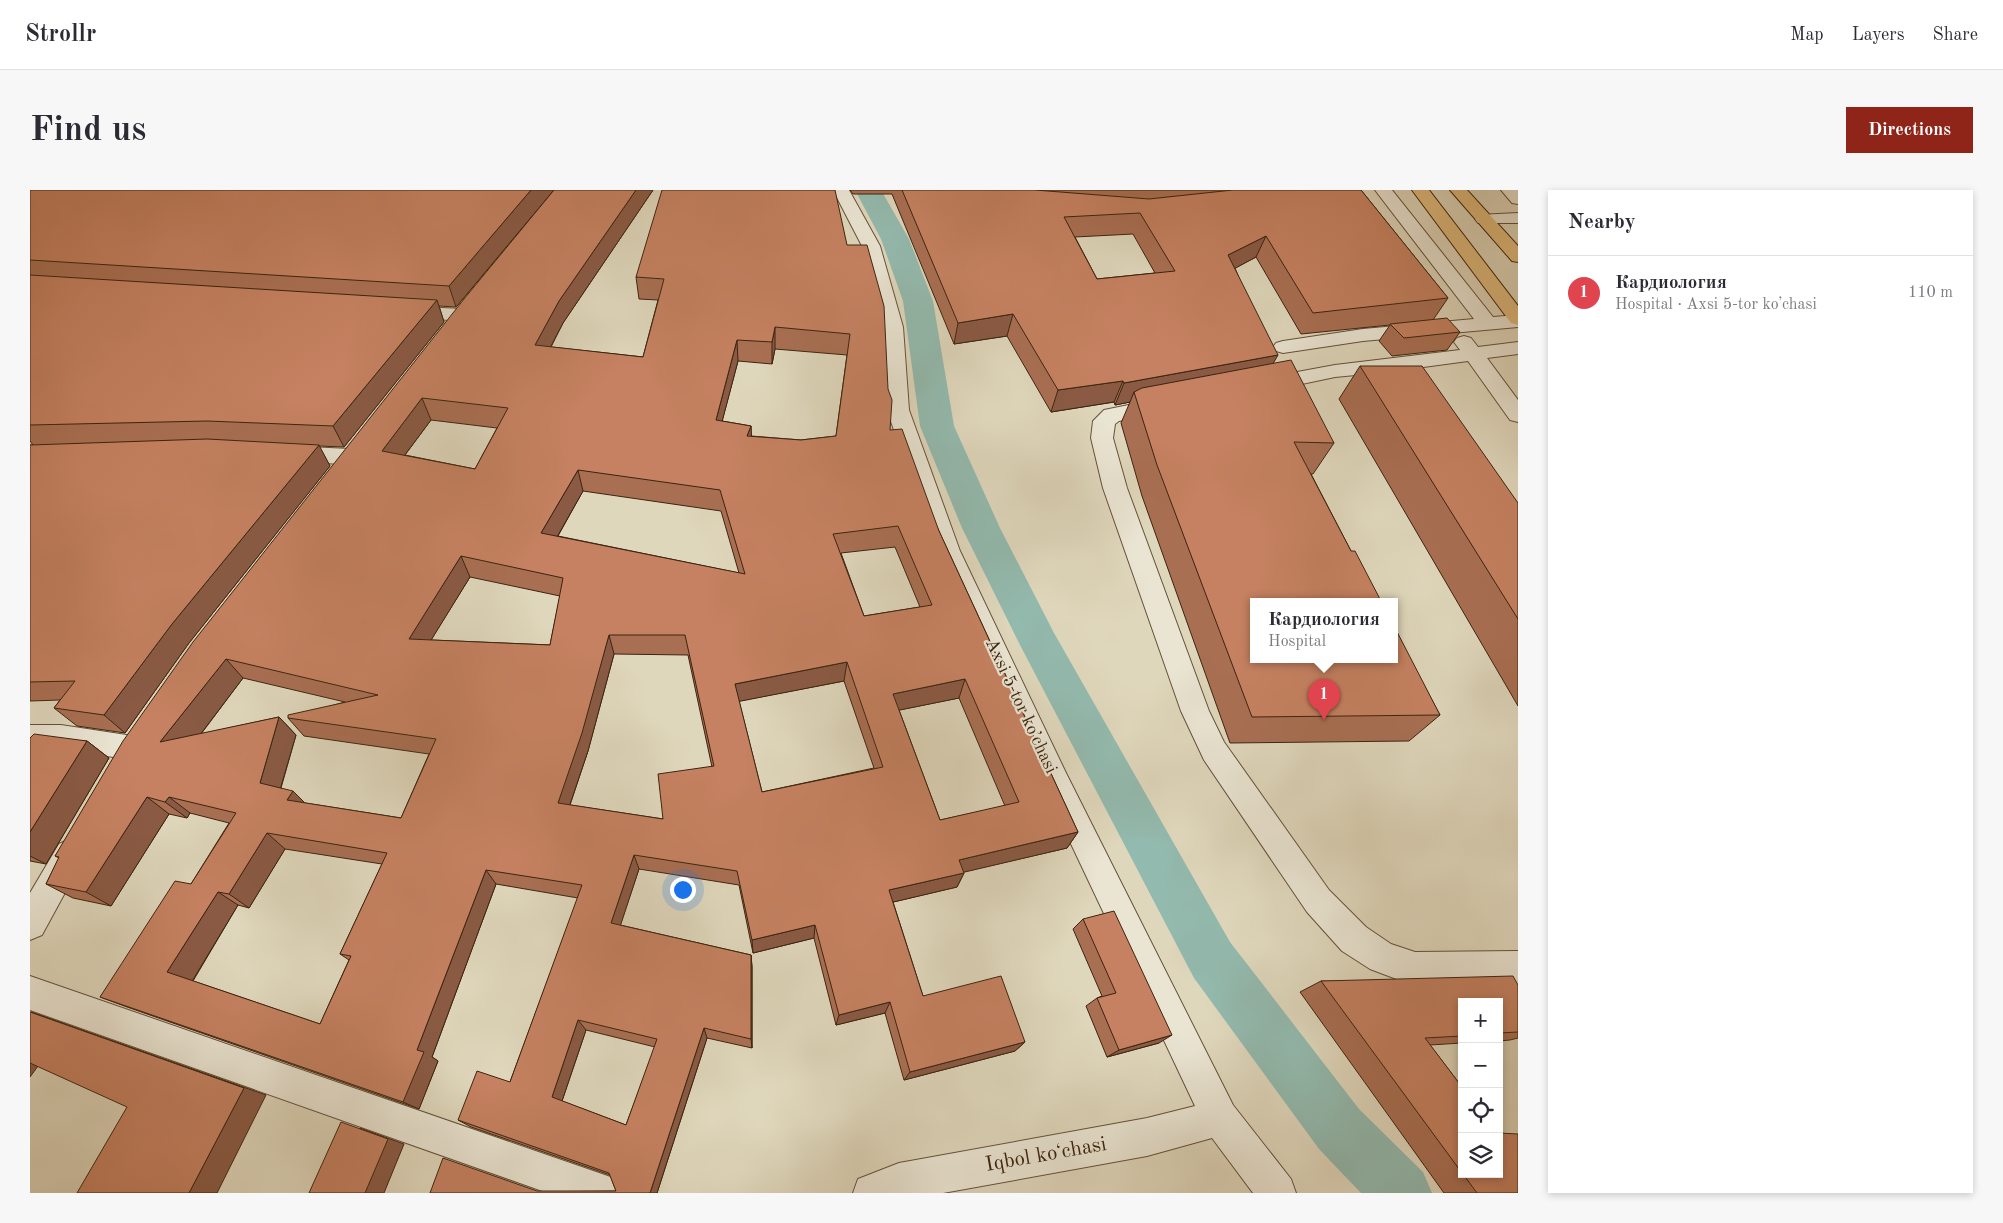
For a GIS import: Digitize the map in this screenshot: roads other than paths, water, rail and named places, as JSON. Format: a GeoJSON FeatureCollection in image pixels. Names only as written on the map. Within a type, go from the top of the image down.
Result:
{"type":"FeatureCollection","features":[{"type":"Feature","properties":{"kind":"main road"},"geometry":{"type":"LineString","coordinates":[[1420,190],[1518,320]]}},
{"type":"Feature","properties":{"kind":"main road"},"geometry":{"type":"LineString","coordinates":[[1458,190],[1518,257]]}},
{"type":"Feature","properties":{"kind":"street","name":"Аxsi 5-tor koʼchasi"},"geometry":{"type":"LineString","coordinates":[[841,190],[871,246],[894,327],[898,410],[948,552],[1056,782],[1220,1118],[1277,1193]]}},
{"type":"Feature","properties":{"kind":"street"},"geometry":{"type":"LineString","coordinates":[[1383,190],[1488,324]]}},
{"type":"Feature","properties":{"kind":"street"},"geometry":{"type":"LineString","coordinates":[[1509,190],[1518,199]]}},
{"type":"Feature","properties":{"kind":"street"},"geometry":{"type":"LineString","coordinates":[[1484,219],[1518,218]]}},
{"type":"Feature","properties":{"kind":"street"},"geometry":{"type":"LineString","coordinates":[[1408,222],[1444,222]]}},
{"type":"Feature","properties":{"kind":"street"},"geometry":{"type":"LineString","coordinates":[[382,310],[468,308],[444,338]]}},
{"type":"Feature","properties":{"kind":"street"},"geometry":{"type":"LineString","coordinates":[[1283,347],[1364,335],[1518,320]]}},
{"type":"Feature","properties":{"kind":"street"},"geometry":{"type":"LineString","coordinates":[[1452,327],[1518,416]]}},
{"type":"Feature","properties":{"kind":"street"},"geometry":{"type":"LineString","coordinates":[[1246,388],[1334,371],[1403,364],[1518,348]]}},
{"type":"Feature","properties":{"kind":"street"},"geometry":{"type":"LineString","coordinates":[[1403,364],[1425,396]]}},
{"type":"Feature","properties":{"kind":"street"},"geometry":{"type":"LineString","coordinates":[[1182,401],[1112,415],[1104,421],[1102,438],[1115,488],[1195,711],[1214,751],[1318,901],[1354,939],[1382,957],[1415,969],[1518,968]]}},
{"type":"Feature","properties":{"kind":"street"},"geometry":{"type":"LineString","coordinates":[[271,454],[356,450],[332,481]]}},
{"type":"Feature","properties":{"kind":"street"},"geometry":{"type":"LineString","coordinates":[[30,736],[139,740],[119,772]]}},
{"type":"Feature","properties":{"kind":"street"},"geometry":{"type":"LineString","coordinates":[[32,915],[80,838]]}},
{"type":"Feature","properties":{"kind":"street"},"geometry":{"type":"LineString","coordinates":[[30,993],[602,1193]]}},
{"type":"Feature","properties":{"kind":"street","name":"Iqbol koʻchasi"},"geometry":{"type":"LineString","coordinates":[[872,1193],[898,1182],[1147,1137],[1220,1118]]}},
{"type":"Feature","properties":{"kind":"waterway"},"geometry":{"type":"LineString","coordinates":[[868,190],[895,239],[918,301],[937,426],[981,528],[1040,645],[1212,960],[1339,1129],[1402,1193]]}},
{"type":"Feature","properties":{"kind":"place","name":"Кардиология"},"geometry":{"type":"Point","coordinates":[1324,720]}}]}
